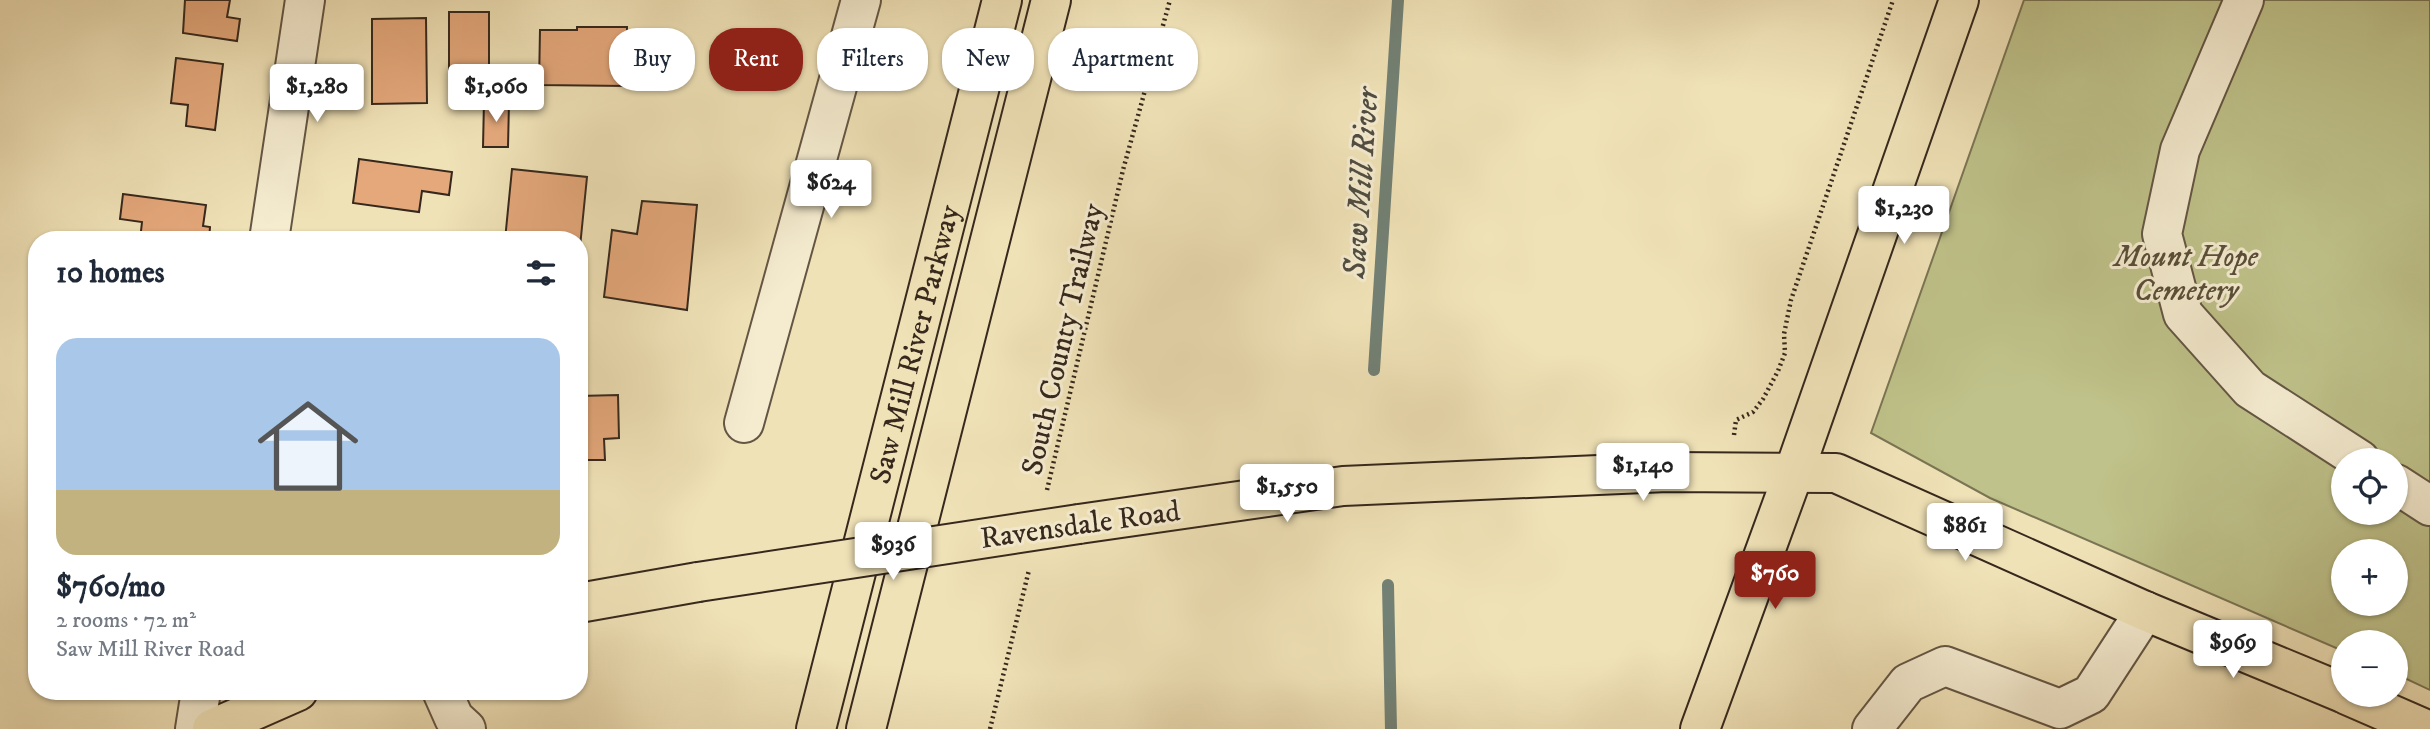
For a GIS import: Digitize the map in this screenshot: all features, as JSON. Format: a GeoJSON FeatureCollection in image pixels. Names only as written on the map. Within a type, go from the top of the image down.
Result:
{"type":"FeatureCollection","features":[{"type":"Feature","properties":{"kind":"main road","name":"Saw Mill River Parkway"},"geometry":{"type":"LineString","coordinates":[[816,729],[1002,0]]}},
{"type":"Feature","properties":{"kind":"main road","name":"Saw Mill River Parkway"},"geometry":{"type":"LineString","coordinates":[[866,729],[1051,0]]}},
{"type":"Feature","properties":{"kind":"main road"},"geometry":{"type":"LineString","coordinates":[[1700,729],[1794,472],[1959,0]]}},
{"type":"Feature","properties":{"kind":"main road","name":"Ravensdale Road"},"geometry":{"type":"LineString","coordinates":[[588,601],[698,582],[1343,486],[1667,472],[1836,473],[2145,611],[2331,688]]}},
{"type":"Feature","properties":{"kind":"main road"},"geometry":{"type":"LineString","coordinates":[[212,729],[278,700]]}},
{"type":"Feature","properties":{"kind":"main road","name":"Ravensdale Road"},"geometry":{"type":"LineString","coordinates":[[2363,707],[2381,720],[2425,729]]}},
{"type":"Feature","properties":{"kind":"street"},"geometry":{"type":"LineString","coordinates":[[270,231],[305,0]]}},
{"type":"Feature","properties":{"kind":"street"},"geometry":{"type":"LineString","coordinates":[[744,423],[862,0]]}},
{"type":"Feature","properties":{"kind":"street"},"geometry":{"type":"LineString","coordinates":[[2244,0],[2180,150],[2162,234],[2183,314],[2250,389],[2341,448]]}},
{"type":"Feature","properties":{"kind":"street"},"geometry":{"type":"LineString","coordinates":[[2408,492],[2430,506]]}},
{"type":"Feature","properties":{"kind":"street"},"geometry":{"type":"LineString","coordinates":[[1872,729],[1908,683],[1945,666],[2060,709],[2072,705],[2091,694],[2145,611]]}},
{"type":"Feature","properties":{"kind":"street"},"geometry":{"type":"LineString","coordinates":[[195,729],[200,700]]}},
{"type":"Feature","properties":{"kind":"street"},"geometry":{"type":"LineString","coordinates":[[446,700],[454,718],[466,729]]}},
{"type":"Feature","properties":{"kind":"path","name":"South County Trailway"},"geometry":{"type":"LineString","coordinates":[[1045,499],[1123,170],[1170,0]]}},
{"type":"Feature","properties":{"kind":"path"},"geometry":{"type":"LineString","coordinates":[[1726,472],[1737,420],[1753,412],[1773,381],[1785,353],[1784,334],[1791,300],[1893,0]]}},
{"type":"Feature","properties":{"kind":"path"},"geometry":{"type":"LineString","coordinates":[[990,729],[1030,564]]}},
{"type":"Feature","properties":{"kind":"green space","name":"Mount Hope Cemetery"},"geometry":{"type":"Polygon","coordinates":[[[2024,0],[2430,0],[2430,690],[2408,680],[2408,630],[2331,630],[2331,646],[1990,498],[1871,433],[2024,0]]]}},
{"type":"Feature","properties":{"kind":"building"},"geometry":{"type":"Polygon","coordinates":[[[185,0],[230,0],[227,17],[240,19],[237,41],[183,33],[185,0]]]}},
{"type":"Feature","properties":{"kind":"building"},"geometry":{"type":"Polygon","coordinates":[[[449,12],[489,12],[489,72],[449,72],[449,12]]]}},
{"type":"Feature","properties":{"kind":"building"},"geometry":{"type":"Polygon","coordinates":[[[426,18],[427,103],[372,104],[372,19],[426,18]]]}},
{"type":"Feature","properties":{"kind":"building"},"geometry":{"type":"Polygon","coordinates":[[[577,27],[627,27],[609,28],[609,86],[539,85],[540,30],[577,30],[577,27]]]}},
{"type":"Feature","properties":{"kind":"building"},"geometry":{"type":"Polygon","coordinates":[[[176,58],[223,64],[215,130],[186,126],[188,105],[171,103],[176,58]]]}},
{"type":"Feature","properties":{"kind":"building"},"geometry":{"type":"Polygon","coordinates":[[[484,101],[509,102],[508,147],[483,147],[484,101]]]}},
{"type":"Feature","properties":{"kind":"building"},"geometry":{"type":"Polygon","coordinates":[[[359,159],[452,172],[449,195],[422,191],[419,212],[353,203],[359,159]]]}},
{"type":"Feature","properties":{"kind":"building"},"geometry":{"type":"Polygon","coordinates":[[[512,169],[587,177],[582,231],[506,231],[512,169]]]}},
{"type":"Feature","properties":{"kind":"building"},"geometry":{"type":"Polygon","coordinates":[[[123,194],[206,205],[203,226],[210,227],[210,231],[141,231],[142,222],[120,219],[123,194]]]}},
{"type":"Feature","properties":{"kind":"building"},"geometry":{"type":"Polygon","coordinates":[[[642,201],[697,205],[687,310],[604,297],[612,230],[637,234],[642,201]]]}},
{"type":"Feature","properties":{"kind":"building"},"geometry":{"type":"Polygon","coordinates":[[[618,395],[619,438],[604,439],[605,460],[588,460],[588,396],[618,395]]]}},
{"type":"Feature","properties":{"kind":"waterway","name":"Saw Mill River"},"geometry":{"type":"LineString","coordinates":[[1374,370],[1398,0]]}},
{"type":"Feature","properties":{"kind":"waterway","name":"Saw Mill River"},"geometry":{"type":"LineString","coordinates":[[1388,585],[1391,729]]}}]}
